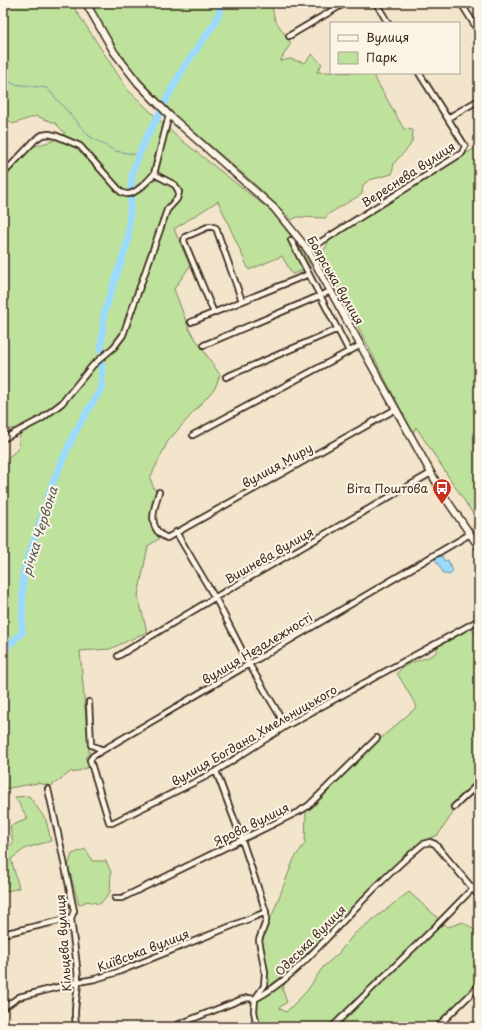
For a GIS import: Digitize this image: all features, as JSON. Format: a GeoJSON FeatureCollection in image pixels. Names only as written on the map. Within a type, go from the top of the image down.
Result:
{"type":"FeatureCollection","features":[{"type":"Feature","properties":{"kind":"street","name":"Боярська вулиця"},"geometry":{"type":"LineString","coordinates":[[86,3],[114,52],[138,83],[170,115],[274,208],[308,250],[431,473],[446,499],[479,547]]}},
{"type":"Feature","properties":{"kind":"street"},"geometry":{"type":"LineString","coordinates":[[289,36],[345,3]]}},
{"type":"Feature","properties":{"kind":"street"},"geometry":{"type":"LineString","coordinates":[[376,3],[387,22]]}},
{"type":"Feature","properties":{"kind":"street"},"geometry":{"type":"LineString","coordinates":[[461,3],[479,32]]}},
{"type":"Feature","properties":{"kind":"street","name":"Вереснева вулиця"},"geometry":{"type":"LineString","coordinates":[[308,250],[462,153],[465,146],[420,74]]}},
{"type":"Feature","properties":{"kind":"street"},"geometry":{"type":"LineString","coordinates":[[448,118],[479,100]]}},
{"type":"Feature","properties":{"kind":"street"},"geometry":{"type":"LineString","coordinates":[[3,174],[35,140],[49,134],[58,136],[80,146],[121,192],[127,194],[133,193],[150,180],[154,174],[170,115]]}},
{"type":"Feature","properties":{"kind":"street"},"geometry":{"type":"LineString","coordinates":[[3,439],[41,419],[62,403],[93,365],[114,347],[123,335],[167,210],[177,199],[179,192],[175,185],[154,174]]}},
{"type":"Feature","properties":{"kind":"street"},"geometry":{"type":"LineString","coordinates":[[214,313],[184,241],[185,237],[210,226],[216,228],[242,301]]}},
{"type":"Feature","properties":{"kind":"street"},"geometry":{"type":"LineString","coordinates":[[291,240],[350,351]]}},
{"type":"Feature","properties":{"kind":"street"},"geometry":{"type":"LineString","coordinates":[[192,322],[309,274]]}},
{"type":"Feature","properties":{"kind":"street"},"geometry":{"type":"LineString","coordinates":[[204,345],[330,291]]}},
{"type":"Feature","properties":{"kind":"street"},"geometry":{"type":"LineString","coordinates":[[226,376],[338,329]]}},
{"type":"Feature","properties":{"kind":"street"},"geometry":{"type":"LineString","coordinates":[[193,435],[361,345]]}},
{"type":"Feature","properties":{"kind":"street","name":"вулиця Миру"},"geometry":{"type":"LineString","coordinates":[[159,492],[153,514],[155,527],[161,535],[167,538],[396,409]]}},
{"type":"Feature","properties":{"kind":"street","name":"Вишнева вулиця"},"geometry":{"type":"LineString","coordinates":[[118,656],[214,598],[431,473]]}},
{"type":"Feature","properties":{"kind":"street"},"geometry":{"type":"LineString","coordinates":[[176,532],[214,598],[249,664],[286,726]]}},
{"type":"Feature","properties":{"kind":"street","name":"вулиця Незалежності"},"geometry":{"type":"LineString","coordinates":[[103,750],[470,534]]}},
{"type":"Feature","properties":{"kind":"street","name":"вулиця Богдана Хмельницького"},"geometry":{"type":"LineString","coordinates":[[103,750],[93,756],[90,760],[109,822],[112,823],[169,796],[216,771],[286,726],[479,620]]}},
{"type":"Feature","properties":{"kind":"street"},"geometry":{"type":"LineString","coordinates":[[89,702],[91,745],[103,750]]}},
{"type":"Feature","properties":{"kind":"street","name":"Ярова вулиця"},"geometry":{"type":"LineString","coordinates":[[115,898],[122,898],[242,840],[308,806],[377,738]]}},
{"type":"Feature","properties":{"kind":"street"},"geometry":{"type":"LineString","coordinates":[[216,771],[242,840],[266,912],[266,921],[259,944],[265,972],[265,981],[264,986],[255,1000],[254,1012],[257,1027]]}},
{"type":"Feature","properties":{"kind":"street"},"geometry":{"type":"LineString","coordinates":[[454,807],[479,782]]}},
{"type":"Feature","properties":{"kind":"street","name":"Кільцева вулиця"},"geometry":{"type":"LineString","coordinates":[[48,789],[74,911],[71,918],[78,982],[75,1013],[77,1027]]}},
{"type":"Feature","properties":{"kind":"street","name":"Одеська вулиця"},"geometry":{"type":"LineString","coordinates":[[172,1027],[240,1000],[248,998],[255,1000],[276,986],[317,948],[393,871],[423,844],[430,842],[435,844],[479,896]]}},
{"type":"Feature","properties":{"kind":"street"},"geometry":{"type":"LineString","coordinates":[[332,1027],[473,888],[479,884]]}},
{"type":"Feature","properties":{"kind":"street","name":"Київська вулиця"},"geometry":{"type":"LineString","coordinates":[[3,1008],[19,997],[95,979],[144,962],[266,912]]}},
{"type":"Feature","properties":{"kind":"street"},"geometry":{"type":"LineString","coordinates":[[3,934],[71,918]]}},
{"type":"Feature","properties":{"kind":"street"},"geometry":{"type":"LineString","coordinates":[[437,1027],[479,986]]}},
{"type":"Feature","properties":{"kind":"green space"},"geometry":{"type":"Polygon","coordinates":[[[3,3],[71,3],[128,90],[175,135],[271,211],[304,253],[311,268],[292,274],[282,256],[249,270],[218,201],[174,229],[190,266],[174,289],[189,329],[220,375],[215,388],[168,441],[150,478],[154,489],[156,490],[150,518],[152,529],[160,538],[148,546],[138,596],[147,632],[110,649],[80,651],[89,753],[85,758],[87,759],[89,767],[73,773],[72,771],[51,786],[38,783],[3,789],[3,462],[18,449],[20,434],[18,428],[3,430],[3,180],[32,147],[55,140],[65,133],[55,123],[36,116],[13,124],[3,115],[3,3]]]}},
{"type":"Feature","properties":{"kind":"green space"},"geometry":{"type":"Polygon","coordinates":[[[90,3],[271,3],[275,20],[291,43],[280,61],[290,59],[305,63],[312,54],[322,64],[317,72],[330,72],[330,74],[373,74],[404,129],[413,130],[412,141],[409,147],[394,163],[392,174],[369,180],[363,185],[362,194],[330,213],[325,218],[297,217],[292,220],[256,185],[175,115],[142,81],[117,50],[96,20],[94,8],[90,3]]]}},
{"type":"Feature","properties":{"kind":"green space"},"geometry":{"type":"Polygon","coordinates":[[[479,146],[479,523],[416,427],[413,433],[321,255],[332,237],[370,210],[479,146]]]}},
{"type":"Feature","properties":{"kind":"green space"},"geometry":{"type":"Polygon","coordinates":[[[472,628],[476,635],[479,634],[479,791],[473,792],[461,801],[438,835],[422,841],[299,961],[282,989],[287,1002],[279,1008],[286,1012],[307,991],[323,967],[338,954],[354,934],[409,892],[448,927],[463,922],[476,931],[479,928],[479,982],[435,1027],[256,1027],[252,1016],[252,1010],[261,990],[270,980],[263,968],[261,954],[257,945],[260,933],[273,913],[294,859],[305,843],[306,811],[312,808],[375,743],[417,707],[397,673],[406,665],[427,658],[437,652],[437,647],[472,628]]]}},
{"type":"Feature","properties":{"kind":"green space"},"geometry":{"type":"Polygon","coordinates":[[[29,796],[46,820],[51,841],[26,848],[11,859],[19,888],[3,892],[3,847],[13,844],[10,826],[28,819],[15,797],[29,796]]]}},
{"type":"Feature","properties":{"kind":"green space"},"geometry":{"type":"Polygon","coordinates":[[[86,849],[92,861],[106,861],[111,872],[110,892],[100,904],[87,901],[79,905],[68,866],[72,854],[86,849]]]}},
{"type":"Feature","properties":{"kind":"water"},"geometry":{"type":"Polygon","coordinates":[[[438,556],[443,557],[444,561],[448,560],[453,570],[450,575],[444,574],[435,559],[438,556]]]}},
{"type":"Feature","properties":{"kind":"waterway","name":"річка Червона"},"geometry":{"type":"LineString","coordinates":[[165,102],[184,67],[215,23],[223,3]]}},
{"type":"Feature","properties":{"kind":"waterway"},"geometry":{"type":"LineString","coordinates":[[3,78],[14,84],[47,88],[89,136],[115,151],[139,155]]}},
{"type":"Feature","properties":{"kind":"waterway"},"geometry":{"type":"LineString","coordinates":[[131,190],[132,174],[144,142],[162,109]]}},
{"type":"Feature","properties":{"kind":"waterway","name":"річка Червона"},"geometry":{"type":"LineString","coordinates":[[101,350],[104,313],[128,241],[131,197]]}},
{"type":"Feature","properties":{"kind":"waterway"},"geometry":{"type":"LineString","coordinates":[[90,407],[101,389],[102,365]]}},
{"type":"Feature","properties":{"kind":"waterway","name":"річка Червона"},"geometry":{"type":"LineString","coordinates":[[3,650],[22,633],[23,573],[53,482],[75,432],[88,410]]}},
{"type":"Feature","properties":{"kind":"place","name":"Віта Поштова"},"geometry":{"type":"Point","coordinates":[442,505]}}]}
